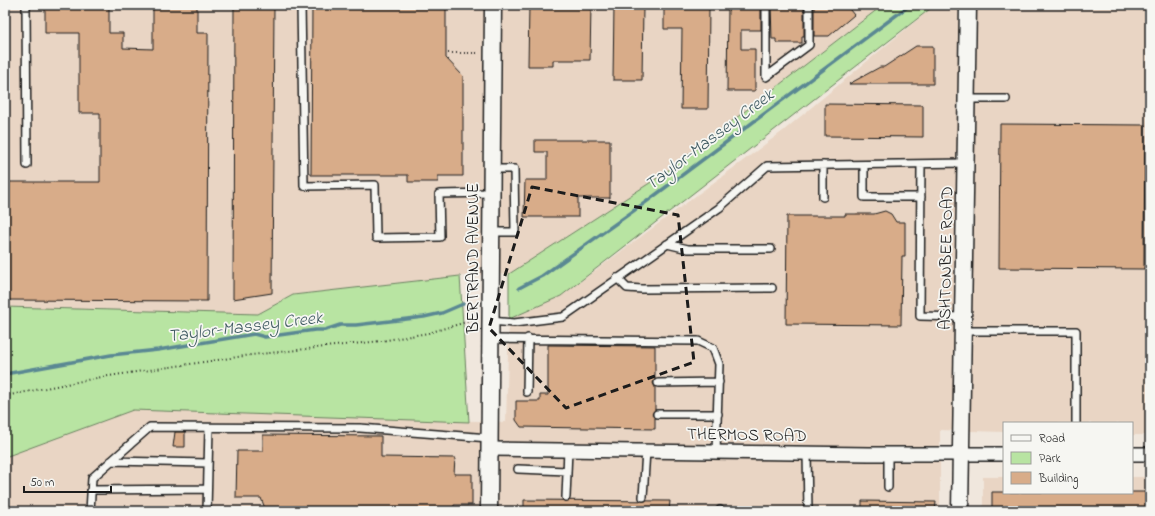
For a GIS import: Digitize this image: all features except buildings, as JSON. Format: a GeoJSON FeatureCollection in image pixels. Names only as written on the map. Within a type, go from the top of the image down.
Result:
{"type":"FeatureCollection","features":[{"type":"Feature","properties":{"kind":"street","name":"BERTRAND AVENUE"},"geometry":{"type":"LineString","coordinates":[[489,511],[491,169],[494,5]]}},
{"type":"Feature","properties":{"kind":"street","name":"ASHTONBEE ROAD"},"geometry":{"type":"LineString","coordinates":[[960,511],[968,5]]}},
{"type":"Feature","properties":{"kind":"street","name":"THERMOS ROAD"},"geometry":{"type":"LineString","coordinates":[[489,443],[568,450],[1003,454]]}},
{"type":"Feature","properties":{"kind":"street"},"geometry":{"type":"LineString","coordinates":[[1133,454],[1150,454]]}},
{"type":"Feature","properties":{"kind":"lane"},"geometry":{"type":"LineString","coordinates":[[26,5],[27,165]]}},
{"type":"Feature","properties":{"kind":"lane"},"geometry":{"type":"LineString","coordinates":[[301,5],[304,186],[375,185],[376,238],[440,237],[439,194],[491,193]]}},
{"type":"Feature","properties":{"kind":"lane"},"geometry":{"type":"LineString","coordinates":[[766,5],[766,77],[809,45],[809,5]]}},
{"type":"Feature","properties":{"kind":"lane"},"geometry":{"type":"LineString","coordinates":[[966,99],[1006,99]]}},
{"type":"Feature","properties":{"kind":"lane"},"geometry":{"type":"LineString","coordinates":[[490,321],[514,323],[564,317],[617,278],[719,208],[767,166],[965,163]]}},
{"type":"Feature","properties":{"kind":"lane"},"geometry":{"type":"LineString","coordinates":[[921,164],[920,316],[964,324],[1076,331],[1076,422]]}},
{"type":"Feature","properties":{"kind":"lane"},"geometry":{"type":"LineString","coordinates":[[864,165],[864,197],[921,197]]}},
{"type":"Feature","properties":{"kind":"lane"},"geometry":{"type":"LineString","coordinates":[[823,166],[823,197]]}},
{"type":"Feature","properties":{"kind":"lane"},"geometry":{"type":"LineString","coordinates":[[491,169],[514,169],[516,232],[491,232]]}},
{"type":"Feature","properties":{"kind":"lane"},"geometry":{"type":"LineString","coordinates":[[667,244],[688,249],[771,249]]}},
{"type":"Feature","properties":{"kind":"lane"},"geometry":{"type":"LineString","coordinates":[[617,278],[627,288],[642,289],[772,288]]}},
{"type":"Feature","properties":{"kind":"lane"},"geometry":{"type":"LineString","coordinates":[[490,339],[528,338],[698,341],[714,348],[719,364],[716,452]]}},
{"type":"Feature","properties":{"kind":"lane"},"geometry":{"type":"LineString","coordinates":[[527,392],[528,338]]}},
{"type":"Feature","properties":{"kind":"lane"},"geometry":{"type":"LineString","coordinates":[[658,383],[719,382]]}},
{"type":"Feature","properties":{"kind":"lane"},"geometry":{"type":"LineString","coordinates":[[657,414],[718,414]]}},
{"type":"Feature","properties":{"kind":"lane"},"geometry":{"type":"LineString","coordinates":[[90,511],[92,478],[150,427],[360,428],[489,443]]}},
{"type":"Feature","properties":{"kind":"lane"},"geometry":{"type":"LineString","coordinates":[[207,511],[209,428]]}},
{"type":"Feature","properties":{"kind":"lane"},"geometry":{"type":"LineString","coordinates":[[566,497],[568,450]]}},
{"type":"Feature","properties":{"kind":"lane"},"geometry":{"type":"LineString","coordinates":[[643,498],[646,451]]}},
{"type":"Feature","properties":{"kind":"lane"},"geometry":{"type":"LineString","coordinates":[[807,453],[808,511]]}},
{"type":"Feature","properties":{"kind":"lane"},"geometry":{"type":"LineString","coordinates":[[888,454],[888,487]]}},
{"type":"Feature","properties":{"kind":"lane"},"geometry":{"type":"LineString","coordinates":[[111,461],[208,463]]}},
{"type":"Feature","properties":{"kind":"lane"},"geometry":{"type":"LineString","coordinates":[[518,469],[567,471]]}},
{"type":"Feature","properties":{"kind":"lane"},"geometry":{"type":"LineString","coordinates":[[91,490],[207,489]]}},
{"type":"Feature","properties":{"kind":"path"},"geometry":{"type":"LineString","coordinates":[[448,53],[493,54]]}},
{"type":"Feature","properties":{"kind":"path"},"geometry":{"type":"LineString","coordinates":[[5,396],[102,377],[251,354],[381,341],[428,333],[476,319],[490,321]]}},
{"type":"Feature","properties":{"kind":"highlighted area"},"geometry":{"type":"Polygon","coordinates":[[[532,187],[678,215],[694,362],[566,408],[489,328],[532,187]]]}},
{"type":"Feature","properties":{"kind":"shaded area"},"geometry":{"type":"Polygon","coordinates":[[[5,5],[883,5],[662,175],[509,274],[460,276],[293,295],[258,314],[5,307],[5,5]]]}},
{"type":"Feature","properties":{"kind":"shaded area"},"geometry":{"type":"Polygon","coordinates":[[[935,5],[1150,5],[1150,435],[1133,435],[1133,422],[1003,422],[1003,432],[940,430],[940,511],[7,511],[5,504],[5,457],[133,410],[506,422],[509,319],[561,296],[783,131],[935,5]]]}},
{"type":"Feature","properties":{"kind":"shaded area"},"geometry":{"type":"Polygon","coordinates":[[[983,477],[1003,477],[1003,494],[1133,494],[1133,477],[1150,477],[1150,511],[983,511],[983,477]]]}},
{"type":"Feature","properties":{"kind":"green space"},"geometry":{"type":"Polygon","coordinates":[[[883,5],[935,5],[561,296],[509,319],[509,274],[662,175],[883,5]]]}},
{"type":"Feature","properties":{"kind":"green space"},"geometry":{"type":"Polygon","coordinates":[[[460,276],[469,422],[133,410],[5,457],[5,307],[258,314],[293,295],[460,276]]]}},
{"type":"Feature","properties":{"kind":"waterway","name":"Taylor-Massey Creek"},"geometry":{"type":"LineString","coordinates":[[519,288],[542,276],[646,202],[910,5]]}},
{"type":"Feature","properties":{"kind":"waterway","name":"Taylor-Massey Creek"},"geometry":{"type":"LineString","coordinates":[[5,374],[111,355],[158,350],[254,334],[265,337],[325,330],[340,325],[356,325],[424,317],[442,313],[463,304]]}}]}
